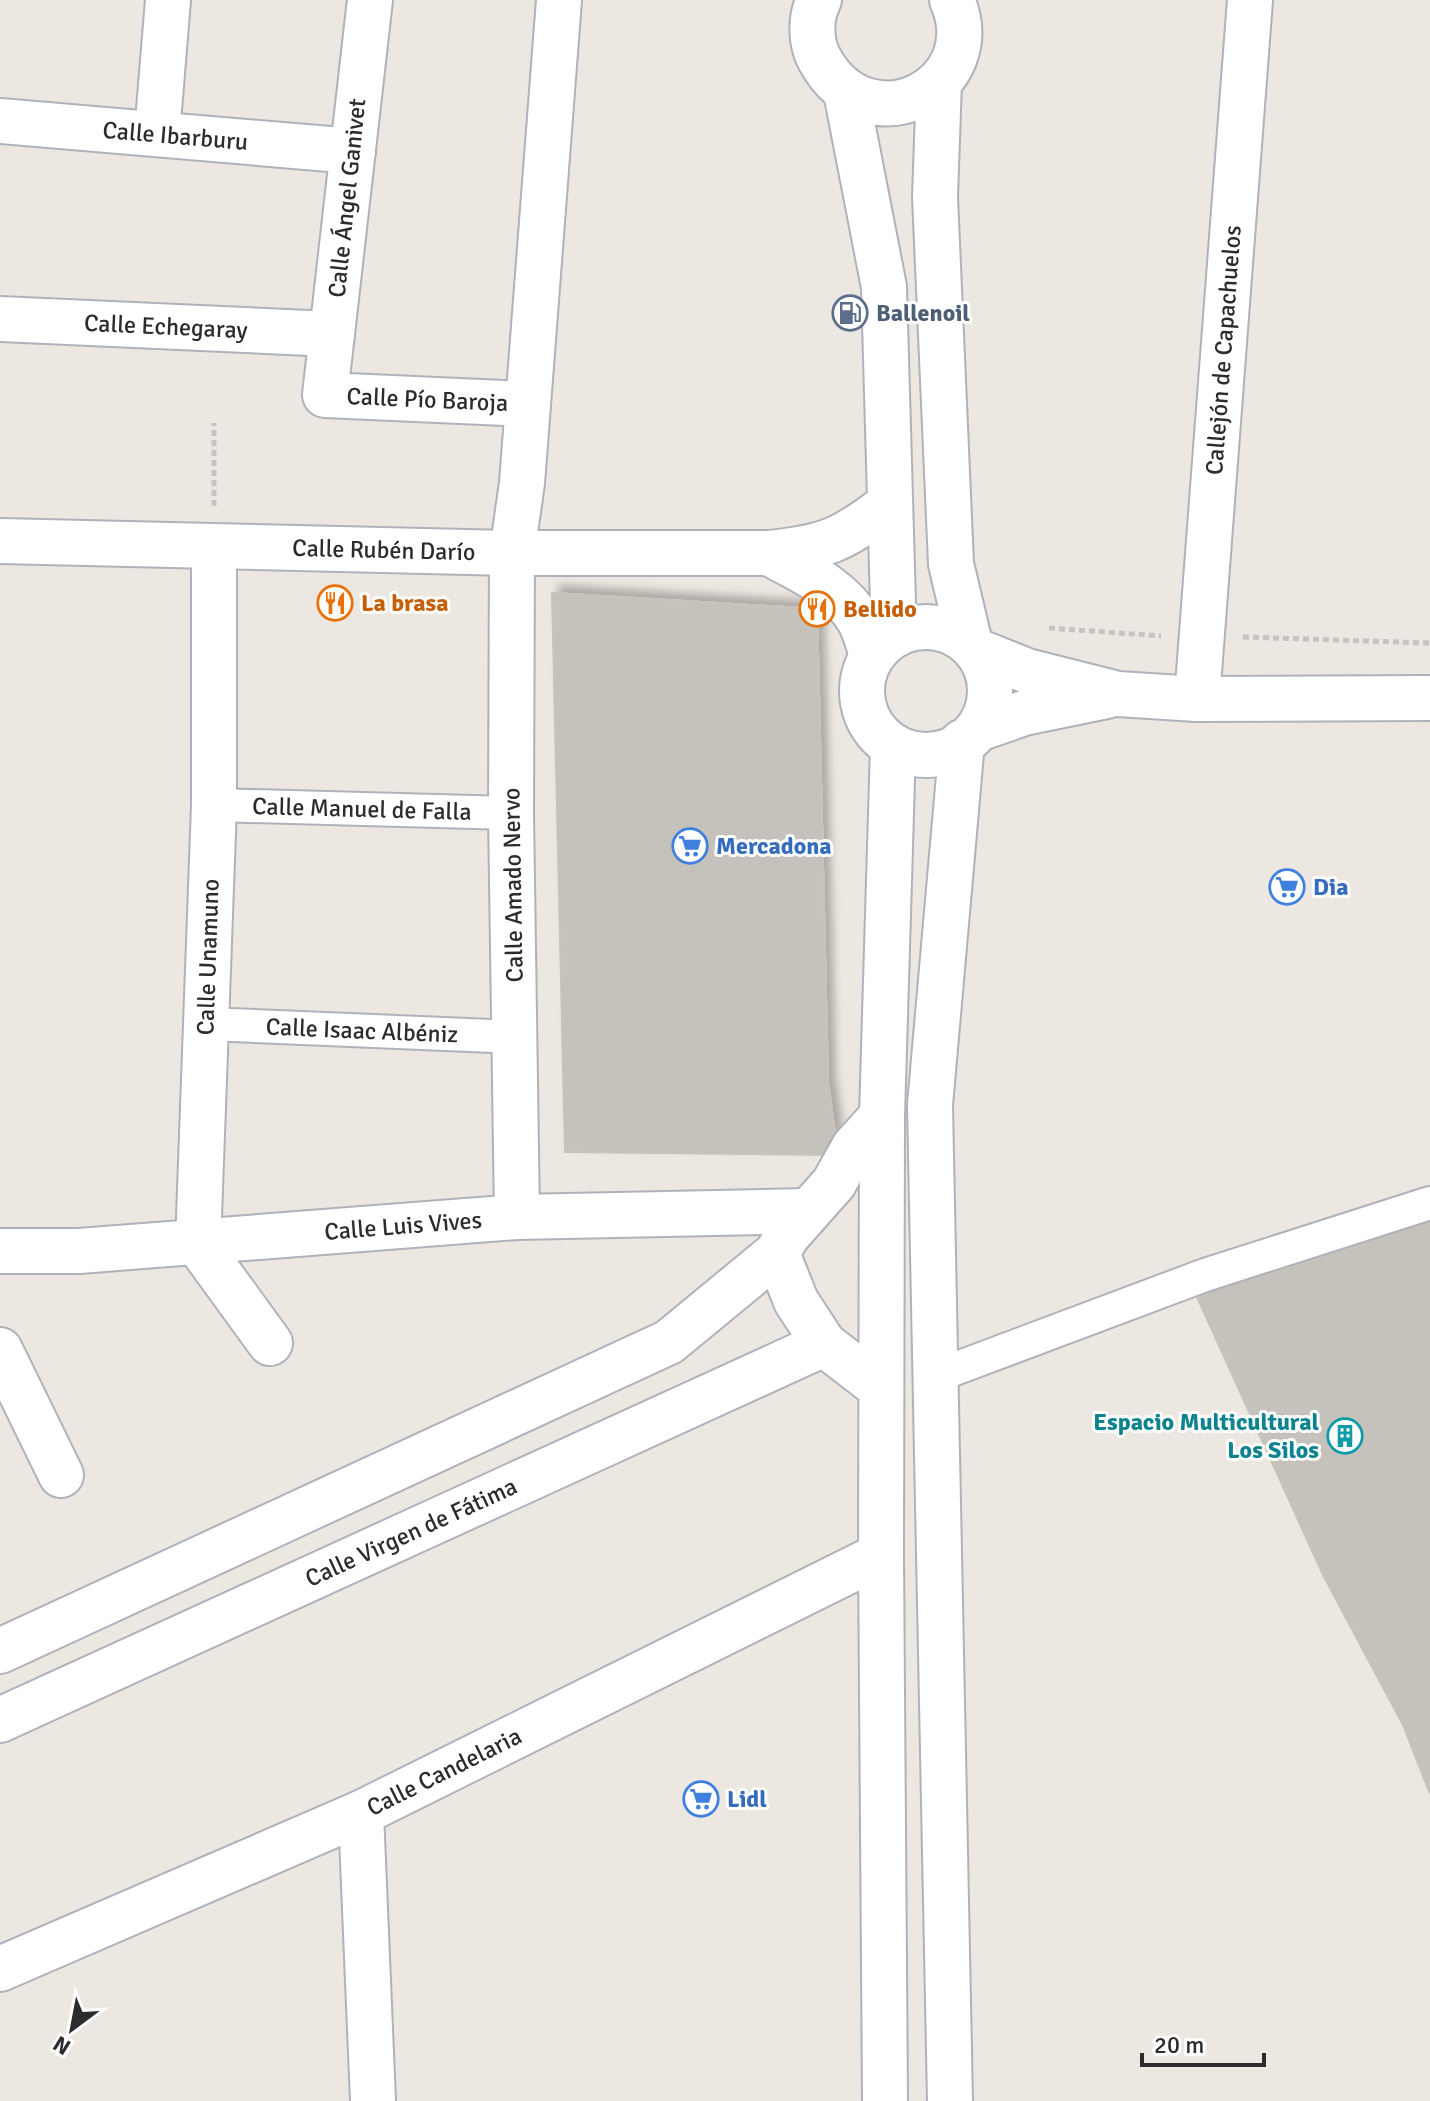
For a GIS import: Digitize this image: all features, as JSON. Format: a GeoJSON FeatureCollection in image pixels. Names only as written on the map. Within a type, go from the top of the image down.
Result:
{"type":"FeatureCollection","features":[{"type":"Feature","properties":{"kind":"street"},"geometry":{"type":"LineString","coordinates":[[157,134],[168,0]]}},
{"type":"Feature","properties":{"kind":"street","name":"Calle Ángel Ganivet"},"geometry":{"type":"LineString","coordinates":[[325,395],[370,0]]}},
{"type":"Feature","properties":{"kind":"street","name":"Calle Amado Nervo"},"geometry":{"type":"LineString","coordinates":[[517,1217],[511,813],[512,553],[522,483],[559,0]]}},
{"type":"Feature","properties":{"kind":"street","name":"Callejón de Capachuelos"},"geometry":{"type":"LineString","coordinates":[[1197,699],[1250,0]]}},
{"type":"Feature","properties":{"kind":"street"},"geometry":{"type":"LineString","coordinates":[[817,2],[812,29],[816,54],[828,76],[846,92],[873,103],[902,103],[939,82],[954,58],[959,30],[953,1]]}},
{"type":"Feature","properties":{"kind":"street"},"geometry":{"type":"LineString","coordinates":[[939,82],[935,197],[951,564],[973,648],[987,669],[991,690],[988,711],[970,736],[930,1105],[950,2101]]}},
{"type":"Feature","properties":{"kind":"street"},"geometry":{"type":"LineString","coordinates":[[846,92],[884,287],[893,604],[880,647],[862,681],[864,710],[878,734],[893,746],[905,752],[932,755],[945,753],[970,736],[1024,713],[1118,694]]}},
{"type":"Feature","properties":{"kind":"street","name":"Calle Ibarburu"},"geometry":{"type":"LineString","coordinates":[[0,121],[353,151]]}},
{"type":"Feature","properties":{"kind":"street","name":"Calle Echegaray"},"geometry":{"type":"LineString","coordinates":[[0,319],[332,334]]}},
{"type":"Feature","properties":{"kind":"street","name":"Calle Pío Baroja"},"geometry":{"type":"LineString","coordinates":[[325,395],[528,404]]}},
{"type":"Feature","properties":{"kind":"street","name":"Calle Rubén Darío"},"geometry":{"type":"LineString","coordinates":[[0,541],[512,553],[769,553],[803,550],[840,539],[888,505]]}},
{"type":"Feature","properties":{"kind":"street","name":"Calle Unamuno"},"geometry":{"type":"LineString","coordinates":[[198,1244],[214,805],[214,547]]}},
{"type":"Feature","properties":{"kind":"street"},"geometry":{"type":"LineString","coordinates":[[769,553],[828,587],[846,603],[880,647]]}},
{"type":"Feature","properties":{"kind":"street"},"geometry":{"type":"LineString","coordinates":[[880,647],[908,629],[930,627],[952,632],[973,648],[1027,671],[1118,694],[1197,699],[1430,698]]}},
{"type":"Feature","properties":{"kind":"street"},"geometry":{"type":"LineString","coordinates":[[885,2101],[882,1116],[893,746]]}},
{"type":"Feature","properties":{"kind":"street","name":"Calle Manuel de Falla"},"geometry":{"type":"LineString","coordinates":[[214,805],[511,813]]}},
{"type":"Feature","properties":{"kind":"street","name":"Calle Isaac Albéniz"},"geometry":{"type":"LineString","coordinates":[[206,1024],[516,1037]]}},
{"type":"Feature","properties":{"kind":"street"},"geometry":{"type":"LineString","coordinates":[[0,1651],[669,1342],[777,1253],[808,1211],[834,1183],[854,1147],[882,1116]]}},
{"type":"Feature","properties":{"kind":"street"},"geometry":{"type":"LineString","coordinates":[[936,1376],[1205,1275],[1430,1203]]}},
{"type":"Feature","properties":{"kind":"street","name":"Calle Luis Vives"},"geometry":{"type":"LineString","coordinates":[[0,1251],[79,1251],[198,1244],[517,1217],[808,1211]]}},
{"type":"Feature","properties":{"kind":"street"},"geometry":{"type":"LineString","coordinates":[[198,1244],[270,1343]]}},
{"type":"Feature","properties":{"kind":"street"},"geometry":{"type":"LineString","coordinates":[[777,1253],[796,1301],[824,1344],[881,1388]]}},
{"type":"Feature","properties":{"kind":"street","name":"Calle Virgen de Fátima"},"geometry":{"type":"LineString","coordinates":[[0,1720],[824,1344]]}},
{"type":"Feature","properties":{"kind":"street"},"geometry":{"type":"LineString","coordinates":[[0,1350],[61,1475]]}},
{"type":"Feature","properties":{"kind":"street","name":"Calle Candelaria"},"geometry":{"type":"LineString","coordinates":[[0,1969],[361,1813],[881,1555]]}},
{"type":"Feature","properties":{"kind":"street"},"geometry":{"type":"LineString","coordinates":[[361,1813],[373,2101]]}},
{"type":"Feature","properties":{"kind":"path"},"geometry":{"type":"LineString","coordinates":[[214,423],[214,547]]}},
{"type":"Feature","properties":{"kind":"building","name":"Mercadona"},"geometry":{"type":"Polygon","coordinates":[[[552,593],[817,609],[828,1083],[838,1155],[565,1152],[552,593]]]}},
{"type":"Feature","properties":{"kind":"building","name":"Espacio Multicultural Los Silos"},"geometry":{"type":"Polygon","coordinates":[[[1430,1222],[1430,1794],[1403,1725],[1323,1575],[1197,1297],[1430,1222]]]}},
{"type":"Feature","properties":{"kind":"place","name":"Ballenoil"},"geometry":{"type":"Point","coordinates":[850,313]}},
{"type":"Feature","properties":{"kind":"place","name":"La brasa"},"geometry":{"type":"Point","coordinates":[335,603]}},
{"type":"Feature","properties":{"kind":"place","name":"Bellido"},"geometry":{"type":"Point","coordinates":[817,609]}},
{"type":"Feature","properties":{"kind":"place","name":"Mercadona"},"geometry":{"type":"Point","coordinates":[690,846]}},
{"type":"Feature","properties":{"kind":"place","name":"Dia"},"geometry":{"type":"Point","coordinates":[1287,887]}},
{"type":"Feature","properties":{"kind":"place","name":"Espacio Multicultural Los Silos"},"geometry":{"type":"Point","coordinates":[1345,1436]}},
{"type":"Feature","properties":{"kind":"place","name":"Lidl"},"geometry":{"type":"Point","coordinates":[701,1799]}}]}
